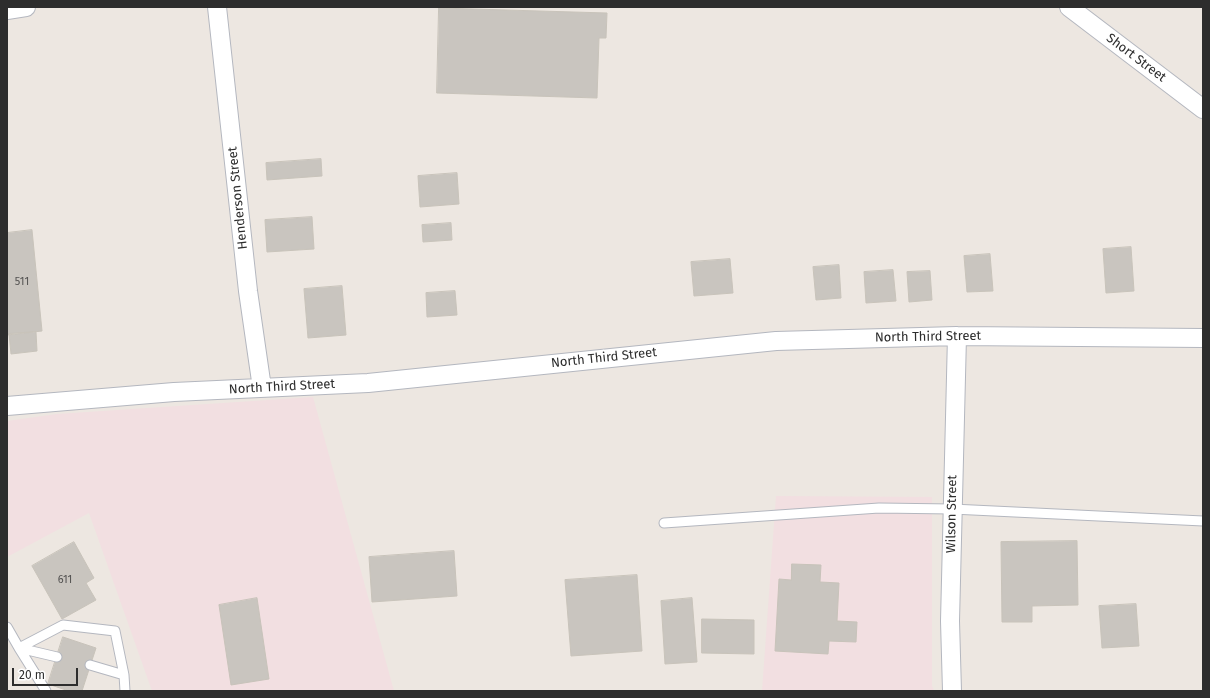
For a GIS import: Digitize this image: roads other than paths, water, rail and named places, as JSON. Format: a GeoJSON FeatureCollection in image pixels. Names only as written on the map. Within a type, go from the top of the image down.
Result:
{"type":"FeatureCollection","features":[{"type":"Feature","properties":{"kind":"street"},"geometry":{"type":"LineString","coordinates":[[7,10],[26,7]]}},
{"type":"Feature","properties":{"kind":"street","name":"Henderson Street"},"geometry":{"type":"LineString","coordinates":[[216,7],[248,291],[262,388]]}},
{"type":"Feature","properties":{"kind":"street","name":"Short Street"},"geometry":{"type":"LineString","coordinates":[[1069,7],[1203,109]]}},
{"type":"Feature","properties":{"kind":"street","name":"North Third Street"},"geometry":{"type":"LineString","coordinates":[[7,406],[174,392],[368,383],[776,341],[957,336],[1203,338]]}},
{"type":"Feature","properties":{"kind":"street","name":"Wilson Street"},"geometry":{"type":"LineString","coordinates":[[952,691],[950,621],[957,336]]}},
{"type":"Feature","properties":{"kind":"lane"},"geometry":{"type":"LineString","coordinates":[[664,523],[880,508],[952,509],[1203,521]]}},
{"type":"Feature","properties":{"kind":"lane"},"geometry":{"type":"LineString","coordinates":[[19,648],[63,625],[115,631],[124,675],[125,691]]}},
{"type":"Feature","properties":{"kind":"lane"},"geometry":{"type":"LineString","coordinates":[[7,627],[46,691]]}},
{"type":"Feature","properties":{"kind":"lane"},"geometry":{"type":"LineString","coordinates":[[19,648],[57,657]]}},
{"type":"Feature","properties":{"kind":"lane"},"geometry":{"type":"LineString","coordinates":[[90,664],[124,675]]}}]}
